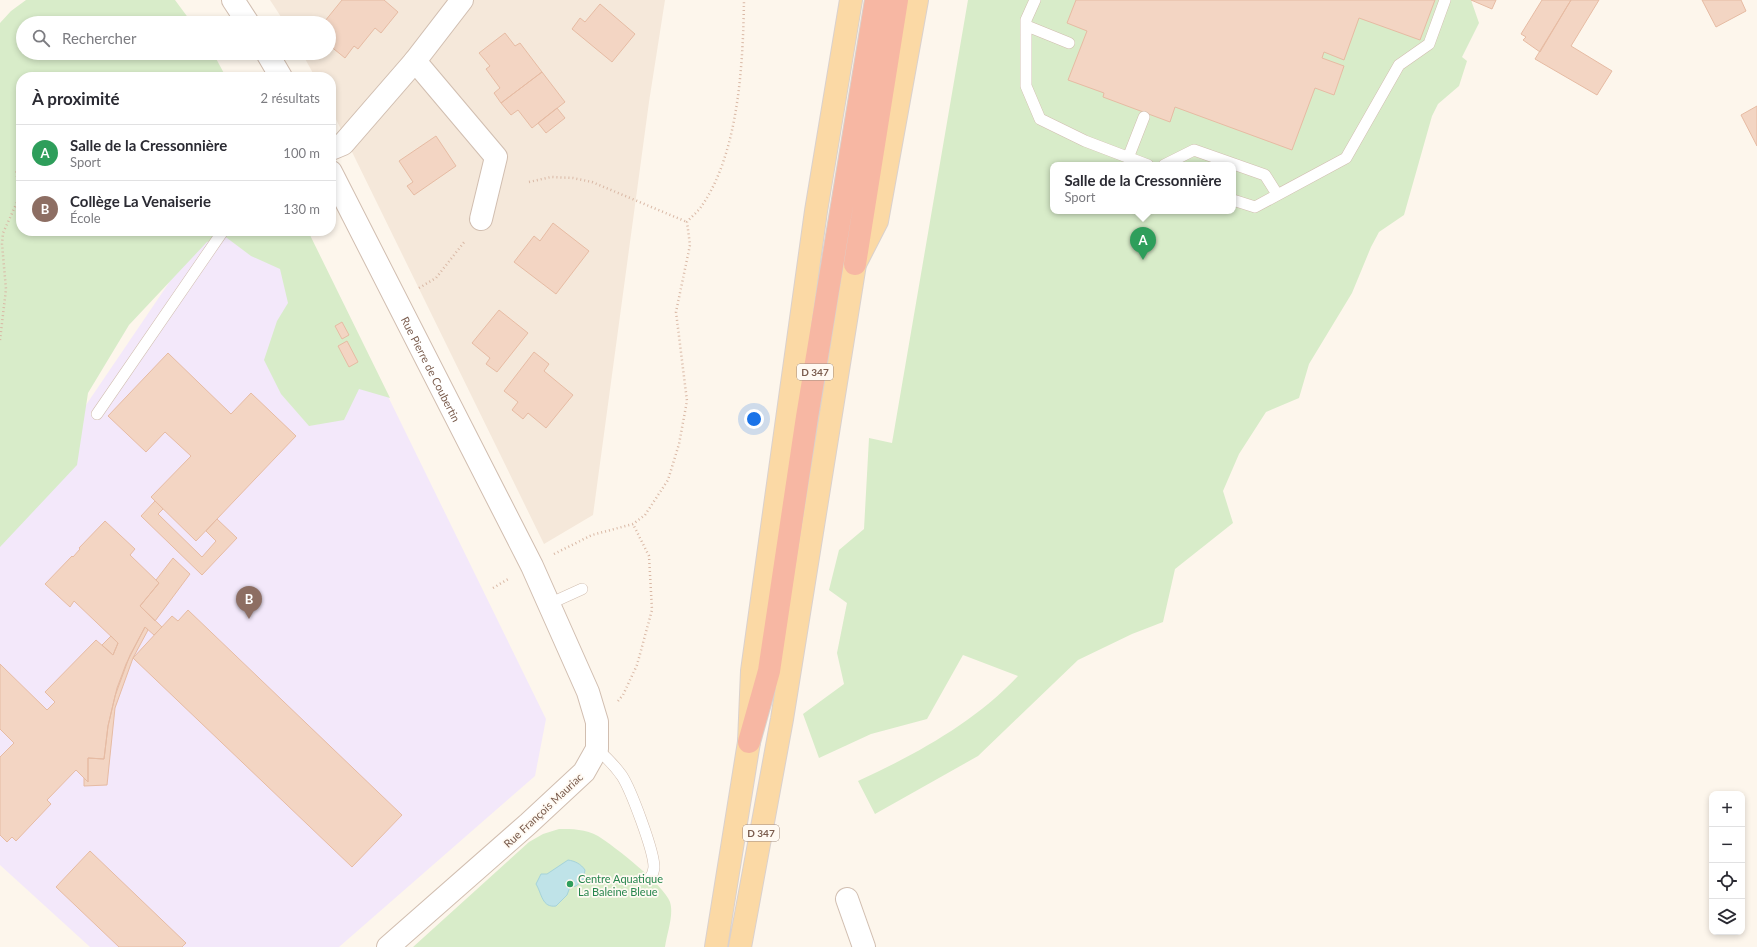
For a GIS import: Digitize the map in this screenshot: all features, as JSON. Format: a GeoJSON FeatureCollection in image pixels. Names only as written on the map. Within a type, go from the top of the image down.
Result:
{"type":"FeatureCollection","features":[{"type":"Feature","properties":{"kind":"highway","name":"D 347"},"geometry":{"type":"LineString","coordinates":[[749,742],[769,671],[808,417],[876,0]]}},
{"type":"Feature","properties":{"kind":"highway","name":"D 347"},"geometry":{"type":"LineString","coordinates":[[854,264],[897,0]]}},
{"type":"Feature","properties":{"kind":"main road"},"geometry":{"type":"LineString","coordinates":[[716,947],[749,742],[752,671],[816,210],[851,0]]}},
{"type":"Feature","properties":{"kind":"main road"},"geometry":{"type":"LineString","coordinates":[[854,264],[877,221],[916,0]]}},
{"type":"Feature","properties":{"kind":"main road","name":"D 347"},"geometry":{"type":"LineString","coordinates":[[740,947],[782,719],[854,264]]}},
{"type":"Feature","properties":{"kind":"street"},"geometry":{"type":"LineString","coordinates":[[233,0],[243,16]]}},
{"type":"Feature","properties":{"kind":"street"},"geometry":{"type":"LineString","coordinates":[[336,147],[343,144],[415,61],[462,0]]}},
{"type":"Feature","properties":{"kind":"street"},"geometry":{"type":"LineString","coordinates":[[271,60],[278,72]]}},
{"type":"Feature","properties":{"kind":"street"},"geometry":{"type":"LineString","coordinates":[[415,61],[496,158],[480,219]]}},
{"type":"Feature","properties":{"kind":"street","name":"Rue Pierre de Coubertin"},"geometry":{"type":"LineString","coordinates":[[336,182],[532,566]]}},
{"type":"Feature","properties":{"kind":"street","name":"Rue François Mauriac"},"geometry":{"type":"LineString","coordinates":[[388,947],[528,824],[584,772],[596,749],[598,722],[588,692],[532,566]]}},
{"type":"Feature","properties":{"kind":"street"},"geometry":{"type":"LineString","coordinates":[[847,899],[864,947]]}},
{"type":"Feature","properties":{"kind":"lane"},"geometry":{"type":"LineString","coordinates":[[1035,0],[1026,20],[1026,86],[1040,119],[1085,142],[1139,162]]}},
{"type":"Feature","properties":{"kind":"lane"},"geometry":{"type":"LineString","coordinates":[[1236,201],[1255,207],[1346,158],[1399,65],[1428,44],[1445,0]]}},
{"type":"Feature","properties":{"kind":"lane"},"geometry":{"type":"LineString","coordinates":[[1027,26],[1069,43]]}},
{"type":"Feature","properties":{"kind":"lane"},"geometry":{"type":"LineString","coordinates":[[1128,158],[1144,117]]}},
{"type":"Feature","properties":{"kind":"lane"},"geometry":{"type":"LineString","coordinates":[[1170,162],[1194,150],[1228,162]]}},
{"type":"Feature","properties":{"kind":"lane"},"geometry":{"type":"LineString","coordinates":[[1236,165],[1265,175],[1277,194]]}},
{"type":"Feature","properties":{"kind":"lane"},"geometry":{"type":"LineString","coordinates":[[97,414],[220,236]]}},
{"type":"Feature","properties":{"kind":"lane"},"geometry":{"type":"LineString","coordinates":[[549,604],[582,589]]}},
{"type":"Feature","properties":{"kind":"lane"},"geometry":{"type":"LineString","coordinates":[[596,749],[609,760],[622,776],[630,794],[653,856],[654,868],[650,878]]}},
{"type":"Feature","properties":{"kind":"path"},"geometry":{"type":"LineString","coordinates":[[687,222],[703,205],[725,160],[735,112],[742,56],[744,0]]}},
{"type":"Feature","properties":{"kind":"path"},"geometry":{"type":"LineString","coordinates":[[529,182],[551,178],[573,178],[592,182],[687,222]]}},
{"type":"Feature","properties":{"kind":"path"},"geometry":{"type":"LineString","coordinates":[[0,340],[6,289],[2,244],[3,233],[16,205]]}},
{"type":"Feature","properties":{"kind":"path"},"geometry":{"type":"LineString","coordinates":[[493,588],[592,535],[633,524],[645,515],[668,480],[679,444],[687,401],[676,312],[690,245],[687,222]]}},
{"type":"Feature","properties":{"kind":"path"},"geometry":{"type":"LineString","coordinates":[[414,292],[436,278],[465,241]]}},
{"type":"Feature","properties":{"kind":"path"},"geometry":{"type":"LineString","coordinates":[[615,704],[623,695],[637,665],[652,610],[649,556],[633,524]]}},
{"type":"Feature","properties":{"kind":"shaded area"},"geometry":{"type":"Polygon","coordinates":[[[270,0],[665,0],[649,102],[593,515],[544,544],[336,119],[336,72],[312,72],[306,60],[336,60],[336,16],[280,16],[270,0]]]}},
{"type":"Feature","properties":{"kind":"shaded area"},"geometry":{"type":"Polygon","coordinates":[[[201,236],[309,236],[546,719],[535,776],[339,947],[90,947],[0,865],[0,519],[67,433],[201,236]]]}},
{"type":"Feature","properties":{"kind":"green space"},"geometry":{"type":"Polygon","coordinates":[[[26,0],[175,0],[187,16],[16,16],[16,60],[217,60],[223,72],[16,72],[16,236],[221,236],[207,242],[129,325],[88,393],[77,465],[0,547],[0,23],[11,11],[26,0]]]}},
{"type":"Feature","properties":{"kind":"green space"},"geometry":{"type":"Polygon","coordinates":[[[968,0],[1471,0],[1479,23],[1462,57],[1467,61],[1459,86],[1438,104],[1432,116],[1404,215],[1379,232],[1371,247],[1352,293],[1309,364],[1299,398],[1266,412],[1239,454],[1223,491],[1233,523],[1175,569],[1163,622],[1132,634],[1078,660],[978,756],[875,814],[858,781],[901,760],[964,723],[1001,693],[1018,676],[963,655],[927,719],[871,734],[819,758],[803,714],[844,684],[837,653],[847,603],[829,590],[839,550],[864,529],[869,438],[892,443],[968,0]]]}},
{"type":"Feature","properties":{"kind":"green space"},"geometry":{"type":"Polygon","coordinates":[[[224,236],[310,236],[390,398],[359,389],[344,420],[309,426],[281,394],[264,360],[277,321],[288,303],[280,269],[251,256],[224,236]]]}},
{"type":"Feature","properties":{"kind":"green space","name":"Centre Aquatique La Baleine Bleue"},"geometry":{"type":"Polygon","coordinates":[[[559,829],[574,829],[598,836],[649,876],[658,886],[666,895],[671,907],[671,918],[665,947],[413,947],[529,842],[543,834],[559,829]]]}},
{"type":"Feature","properties":{"kind":"water"},"geometry":{"type":"Polygon","coordinates":[[[568,860],[578,863],[585,870],[583,880],[576,886],[570,887],[567,895],[556,906],[548,905],[543,900],[536,884],[541,874],[547,874],[568,860]]]}},
{"type":"Feature","properties":{"kind":"building"},"geometry":{"type":"Polygon","coordinates":[[[342,0],[384,0],[398,12],[381,33],[375,28],[358,49],[354,46],[345,58],[336,51],[336,16],[329,16],[342,0]]]}},
{"type":"Feature","properties":{"kind":"building"},"geometry":{"type":"Polygon","coordinates":[[[1076,0],[1435,0],[1420,40],[1359,18],[1344,60],[1324,52],[1322,58],[1344,66],[1334,95],[1315,88],[1292,150],[1175,107],[1170,122],[1103,97],[1104,93],[1068,80],[1087,31],[1067,23],[1076,0]]]}},
{"type":"Feature","properties":{"kind":"building"},"geometry":{"type":"Polygon","coordinates":[[[1471,0],[1496,0],[1492,9],[1471,0]]]}},
{"type":"Feature","properties":{"kind":"building"},"geometry":{"type":"Polygon","coordinates":[[[1542,0],[1571,0],[1540,52],[1523,40],[1526,37],[1521,34],[1542,0]]]}},
{"type":"Feature","properties":{"kind":"building"},"geometry":{"type":"Polygon","coordinates":[[[1571,0],[1599,0],[1571,46],[1612,71],[1597,95],[1535,59],[1571,0]]]}},
{"type":"Feature","properties":{"kind":"building"},"geometry":{"type":"Polygon","coordinates":[[[1702,0],[1741,0],[1746,11],[1716,27],[1702,0]]]}},
{"type":"Feature","properties":{"kind":"building"},"geometry":{"type":"Polygon","coordinates":[[[600,4],[635,34],[612,62],[572,29],[580,18],[585,22],[600,4]]]}},
{"type":"Feature","properties":{"kind":"building"},"geometry":{"type":"Polygon","coordinates":[[[505,33],[515,46],[520,43],[542,72],[501,103],[494,93],[500,88],[486,69],[490,66],[479,53],[505,33]]]}},
{"type":"Feature","properties":{"kind":"building"},"geometry":{"type":"Polygon","coordinates":[[[542,72],[565,102],[532,128],[518,110],[511,115],[501,103],[542,72]]]}},
{"type":"Feature","properties":{"kind":"building"},"geometry":{"type":"Polygon","coordinates":[[[1757,106],[1757,146],[1741,115],[1757,106]]]}},
{"type":"Feature","properties":{"kind":"building"},"geometry":{"type":"Polygon","coordinates":[[[557,108],[565,118],[546,133],[538,123],[557,108]]]}},
{"type":"Feature","properties":{"kind":"building"},"geometry":{"type":"Polygon","coordinates":[[[436,136],[456,166],[414,195],[407,186],[413,182],[399,161],[436,136]]]}},
{"type":"Feature","properties":{"kind":"building"},"geometry":{"type":"Polygon","coordinates":[[[553,223],[589,251],[556,294],[514,262],[534,236],[540,241],[553,223]]]}},
{"type":"Feature","properties":{"kind":"building"},"geometry":{"type":"Polygon","coordinates":[[[499,310],[528,333],[497,372],[486,364],[490,358],[472,343],[499,310]]]}},
{"type":"Feature","properties":{"kind":"building"},"geometry":{"type":"Polygon","coordinates":[[[342,322],[349,335],[342,339],[335,326],[342,322]]]}},
{"type":"Feature","properties":{"kind":"building"},"geometry":{"type":"Polygon","coordinates":[[[347,341],[358,362],[349,367],[338,346],[347,341]]]}},
{"type":"Feature","properties":{"kind":"building"},"geometry":{"type":"Polygon","coordinates":[[[534,352],[549,364],[544,371],[573,395],[546,428],[528,413],[523,419],[512,410],[518,402],[504,391],[534,352]]]}},
{"type":"Feature","properties":{"kind":"building"},"geometry":{"type":"Polygon","coordinates":[[[168,353],[231,414],[251,393],[296,436],[196,541],[151,497],[191,456],[165,432],[146,452],[108,416],[168,353]]]}},
{"type":"Feature","properties":{"kind":"building"},"geometry":{"type":"Polygon","coordinates":[[[155,501],[163,509],[158,514],[202,557],[216,541],[206,531],[217,519],[237,538],[202,575],[141,516],[155,501]]]}},
{"type":"Feature","properties":{"kind":"building"},"geometry":{"type":"Polygon","coordinates":[[[105,521],[135,549],[130,555],[159,583],[140,606],[162,627],[154,635],[145,627],[130,655],[115,696],[108,726],[104,759],[88,758],[88,782],[76,770],[47,800],[51,804],[16,841],[12,837],[7,842],[0,835],[0,757],[14,743],[0,729],[0,664],[47,710],[55,702],[45,692],[96,640],[113,655],[118,643],[74,601],[70,607],[45,584],[72,556],[73,557],[80,549],[79,548],[105,521]]]}},
{"type":"Feature","properties":{"kind":"building"},"geometry":{"type":"Polygon","coordinates":[[[173,558],[190,574],[155,621],[140,606],[159,583],[156,580],[173,558]]]}},
{"type":"Feature","properties":{"kind":"building"},"geometry":{"type":"Polygon","coordinates":[[[188,610],[402,815],[352,867],[133,658],[172,616],[178,621],[188,610]]]}},
{"type":"Feature","properties":{"kind":"building"},"geometry":{"type":"Polygon","coordinates":[[[145,627],[148,630],[133,658],[115,708],[107,785],[84,786],[84,778],[88,782],[88,758],[104,759],[108,726],[117,688],[126,664],[145,627]]]}},
{"type":"Feature","properties":{"kind":"building"},"geometry":{"type":"Polygon","coordinates":[[[111,636],[118,643],[113,655],[102,645],[111,636]]]}},
{"type":"Feature","properties":{"kind":"building"},"geometry":{"type":"Polygon","coordinates":[[[90,851],[186,943],[182,947],[119,947],[56,887],[90,851]]]}},
{"type":"Feature","properties":{"kind":"place","name":"Salle de la Cressonnière"},"geometry":{"type":"Point","coordinates":[1143,260]}},
{"type":"Feature","properties":{"kind":"place","name":"Collège La Venaiserie"},"geometry":{"type":"Point","coordinates":[249,619]}},
{"type":"Feature","properties":{"kind":"place","name":"Centre Aquatique La Baleine Bleue"},"geometry":{"type":"Point","coordinates":[570,884]}}]}
